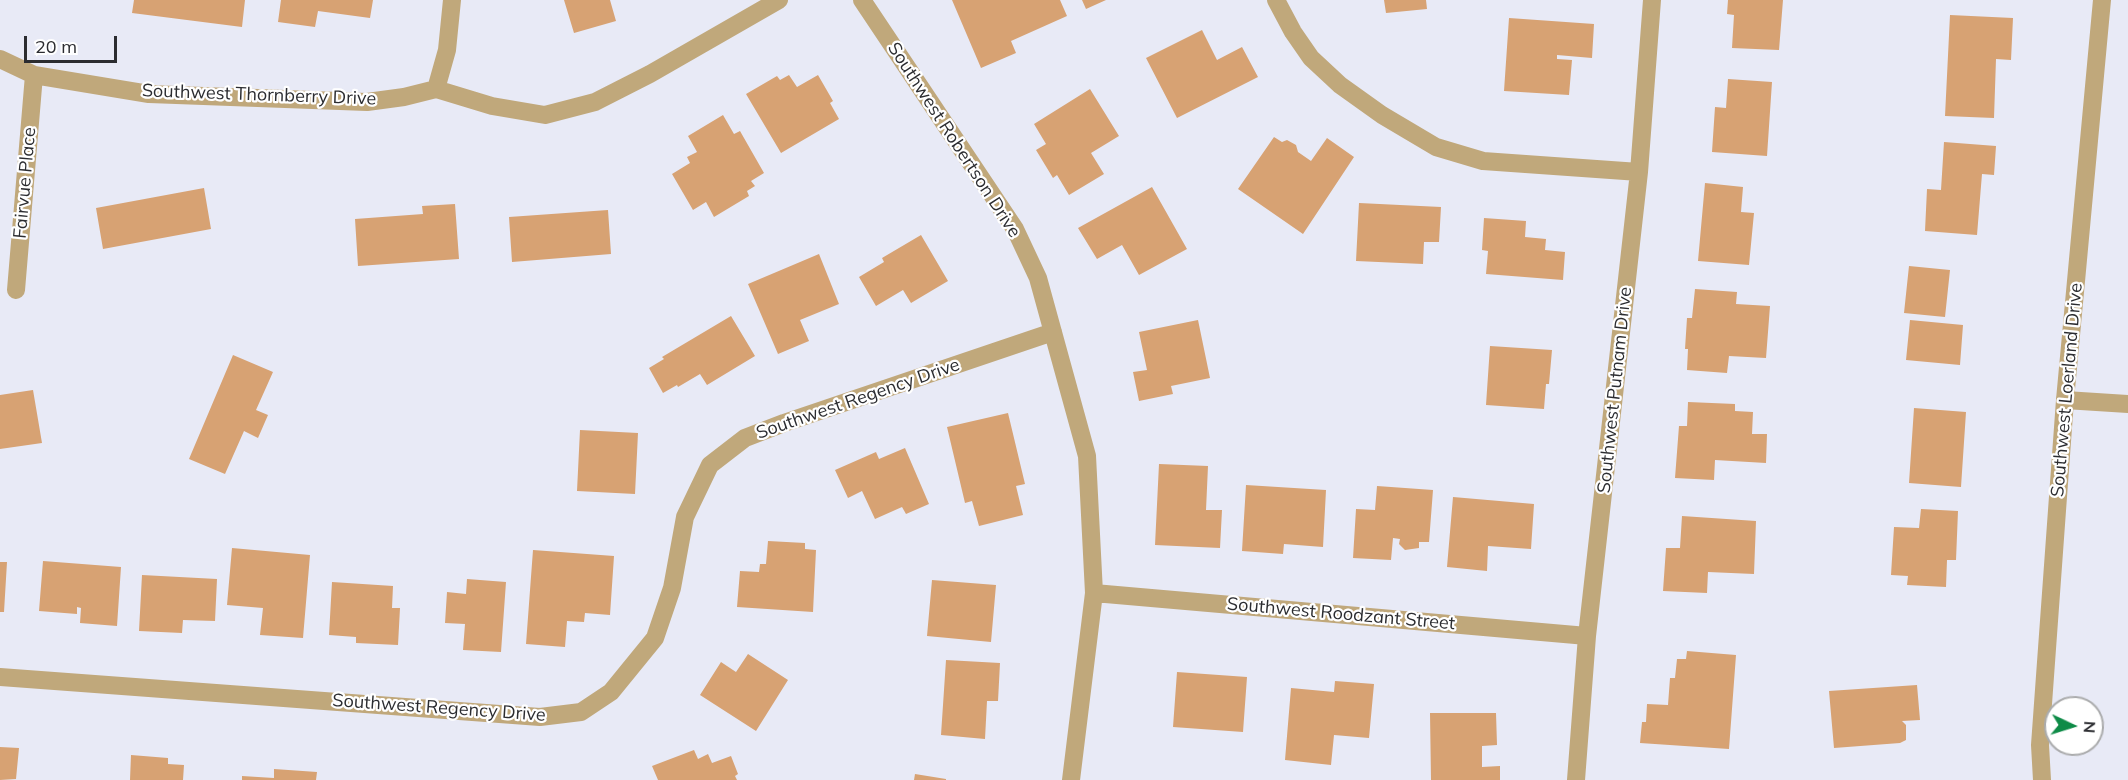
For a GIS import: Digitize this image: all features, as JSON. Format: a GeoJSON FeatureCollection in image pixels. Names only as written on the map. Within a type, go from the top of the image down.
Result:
{"type":"FeatureCollection","features":[{"type":"Feature","properties":{"kind":"street"},"geometry":{"type":"LineString","coordinates":[[452,0],[447,50],[436,89],[492,106],[545,114],[595,102],[650,74],[779,0]]}},
{"type":"Feature","properties":{"kind":"street","name":"Southwest Robertson Drive"},"geometry":{"type":"LineString","coordinates":[[862,0],[1015,229],[1038,278],[1088,456],[1094,593],[1071,780]]}},
{"type":"Feature","properties":{"kind":"street"},"geometry":{"type":"LineString","coordinates":[[1276,0],[1293,32],[1311,58],[1333,78],[1382,115],[1436,147],[1483,161],[1639,172]]}},
{"type":"Feature","properties":{"kind":"street","name":"Southwest Putnam Drive"},"geometry":{"type":"LineString","coordinates":[[1576,780],[1587,636],[1639,172],[1652,0]]}},
{"type":"Feature","properties":{"kind":"street","name":"Southwest Loerland Drive"},"geometry":{"type":"LineString","coordinates":[[2042,780],[2040,745],[2065,400],[2102,0]]}},
{"type":"Feature","properties":{"kind":"street","name":"Southwest Thornberry Drive"},"geometry":{"type":"LineString","coordinates":[[0,58],[34,75],[149,94],[367,102],[404,97],[436,89]]}},
{"type":"Feature","properties":{"kind":"street","name":"Fairvue Place"},"geometry":{"type":"LineString","coordinates":[[16,290],[34,75]]}},
{"type":"Feature","properties":{"kind":"street","name":"Southwest Regency Drive"},"geometry":{"type":"LineString","coordinates":[[0,677],[540,717],[581,711],[610,692],[655,638],[672,588],[685,517],[710,465],[745,438],[783,423],[1053,332]]}},
{"type":"Feature","properties":{"kind":"street"},"geometry":{"type":"LineString","coordinates":[[2065,400],[2128,404]]}},
{"type":"Feature","properties":{"kind":"street","name":"Southwest Roodzant Street"},"geometry":{"type":"LineString","coordinates":[[1094,593],[1587,636]]}},
{"type":"Feature","properties":{"kind":"building"},"geometry":{"type":"Polygon","coordinates":[[[134,0],[245,0],[242,27],[132,13],[134,0]]]}},
{"type":"Feature","properties":{"kind":"building"},"geometry":{"type":"Polygon","coordinates":[[[281,0],[373,0],[370,18],[318,11],[315,27],[278,22],[281,0]]]}},
{"type":"Feature","properties":{"kind":"building"},"geometry":{"type":"Polygon","coordinates":[[[564,0],[610,0],[616,21],[574,33],[564,0]]]}},
{"type":"Feature","properties":{"kind":"building"},"geometry":{"type":"Polygon","coordinates":[[[952,0],[1060,0],[1067,16],[1011,41],[1016,53],[981,68],[952,0]]]}},
{"type":"Feature","properties":{"kind":"building"},"geometry":{"type":"Polygon","coordinates":[[[1082,0],[1106,0],[1086,9],[1082,0]]]}},
{"type":"Feature","properties":{"kind":"building"},"geometry":{"type":"Polygon","coordinates":[[[1384,0],[1426,0],[1427,9],[1386,13],[1384,0]]]}},
{"type":"Feature","properties":{"kind":"building"},"geometry":{"type":"Polygon","coordinates":[[[1728,0],[1783,0],[1779,50],[1732,48],[1734,15],[1727,14],[1728,0]]]}},
{"type":"Feature","properties":{"kind":"building"},"geometry":{"type":"Polygon","coordinates":[[[1950,15],[2013,18],[2011,60],[1996,59],[1994,118],[1945,116],[1950,15]]]}},
{"type":"Feature","properties":{"kind":"building"},"geometry":{"type":"Polygon","coordinates":[[[1509,18],[1594,24],[1592,58],[1557,55],[1557,59],[1572,60],[1569,95],[1504,91],[1509,18]]]}},
{"type":"Feature","properties":{"kind":"building"},"geometry":{"type":"Polygon","coordinates":[[[1202,30],[1217,60],[1242,47],[1258,77],[1177,118],[1146,58],[1202,30]]]}},
{"type":"Feature","properties":{"kind":"building"},"geometry":{"type":"Polygon","coordinates":[[[789,75],[797,87],[818,75],[833,101],[830,103],[839,119],[781,153],[746,94],[777,76],[780,80],[789,75]]]}},
{"type":"Feature","properties":{"kind":"building"},"geometry":{"type":"Polygon","coordinates":[[[1728,79],[1772,82],[1767,156],[1712,152],[1715,107],[1726,108],[1728,79]]]}},
{"type":"Feature","properties":{"kind":"building"},"geometry":{"type":"Polygon","coordinates":[[[1090,89],[1119,136],[1091,153],[1104,174],[1069,195],[1057,175],[1053,178],[1036,150],[1046,144],[1034,124],[1090,89]]]}},
{"type":"Feature","properties":{"kind":"building"},"geometry":{"type":"Polygon","coordinates":[[[723,115],[734,134],[740,131],[764,173],[751,181],[755,186],[747,191],[749,196],[714,217],[706,202],[693,210],[672,174],[690,163],[687,157],[697,152],[688,136],[723,115]]]}},
{"type":"Feature","properties":{"kind":"building"},"geometry":{"type":"Polygon","coordinates":[[[1274,137],[1282,142],[1287,140],[1296,145],[1298,152],[1311,161],[1327,138],[1354,157],[1303,234],[1238,189],[1274,137]]]}},
{"type":"Feature","properties":{"kind":"building"},"geometry":{"type":"Polygon","coordinates":[[[1944,142],[1996,146],[1994,175],[1982,174],[1977,235],[1925,231],[1927,189],[1941,190],[1944,142]]]}},
{"type":"Feature","properties":{"kind":"building"},"geometry":{"type":"Polygon","coordinates":[[[1705,183],[1743,187],[1741,212],[1754,213],[1749,265],[1698,261],[1705,183]]]}},
{"type":"Feature","properties":{"kind":"building"},"geometry":{"type":"Polygon","coordinates":[[[1152,187],[1187,249],[1139,275],[1122,245],[1097,259],[1078,228],[1152,187]]]}},
{"type":"Feature","properties":{"kind":"building"},"geometry":{"type":"Polygon","coordinates":[[[204,188],[211,229],[103,249],[96,208],[204,188]]]}},
{"type":"Feature","properties":{"kind":"building"},"geometry":{"type":"Polygon","coordinates":[[[1359,203],[1441,207],[1439,242],[1424,242],[1423,264],[1356,261],[1359,203]]]}},
{"type":"Feature","properties":{"kind":"building"},"geometry":{"type":"Polygon","coordinates":[[[455,204],[459,259],[358,266],[355,219],[423,214],[422,206],[455,204]]]}},
{"type":"Feature","properties":{"kind":"building"},"geometry":{"type":"Polygon","coordinates":[[[608,210],[611,254],[512,262],[509,217],[608,210]]]}},
{"type":"Feature","properties":{"kind":"building"},"geometry":{"type":"Polygon","coordinates":[[[1484,218],[1526,221],[1525,237],[1546,239],[1545,250],[1565,252],[1563,280],[1486,274],[1488,251],[1482,250],[1484,218]]]}},
{"type":"Feature","properties":{"kind":"building"},"geometry":{"type":"Polygon","coordinates":[[[921,235],[948,281],[911,303],[903,290],[876,306],[859,277],[884,262],[882,258],[921,235]]]}},
{"type":"Feature","properties":{"kind":"building"},"geometry":{"type":"Polygon","coordinates":[[[819,254],[839,304],[800,320],[809,341],[778,354],[748,284],[819,254]]]}},
{"type":"Feature","properties":{"kind":"building"},"geometry":{"type":"Polygon","coordinates":[[[1909,266],[1950,270],[1945,317],[1904,313],[1909,266]]]}},
{"type":"Feature","properties":{"kind":"building"},"geometry":{"type":"Polygon","coordinates":[[[1695,289],[1737,292],[1736,304],[1770,306],[1766,358],[1729,356],[1727,373],[1687,370],[1688,349],[1685,349],[1687,318],[1692,318],[1695,289]]]}},
{"type":"Feature","properties":{"kind":"building"},"geometry":{"type":"Polygon","coordinates":[[[731,316],[755,356],[707,385],[700,374],[663,393],[649,368],[664,359],[662,357],[731,316]]]}},
{"type":"Feature","properties":{"kind":"building"},"geometry":{"type":"Polygon","coordinates":[[[1198,320],[1210,378],[1171,386],[1173,394],[1139,401],[1133,372],[1147,370],[1139,332],[1198,320]]]}},
{"type":"Feature","properties":{"kind":"building"},"geometry":{"type":"Polygon","coordinates":[[[1910,320],[1963,325],[1960,365],[1906,360],[1910,320]]]}},
{"type":"Feature","properties":{"kind":"building"},"geometry":{"type":"Polygon","coordinates":[[[1490,346],[1552,350],[1544,409],[1486,405],[1490,346]]]}},
{"type":"Feature","properties":{"kind":"building"},"geometry":{"type":"Polygon","coordinates":[[[233,355],[273,372],[256,410],[268,415],[258,438],[244,431],[225,474],[189,459],[233,355]]]}},
{"type":"Feature","properties":{"kind":"building"},"geometry":{"type":"Polygon","coordinates":[[[33,390],[42,443],[0,449],[0,395],[33,390]]]}},
{"type":"Feature","properties":{"kind":"building"},"geometry":{"type":"Polygon","coordinates":[[[1688,402],[1735,404],[1735,411],[1753,412],[1752,434],[1767,434],[1766,463],[1715,460],[1714,480],[1675,478],[1679,426],[1687,426],[1688,402]]]}},
{"type":"Feature","properties":{"kind":"building"},"geometry":{"type":"Polygon","coordinates":[[[1914,408],[1966,412],[1961,487],[1909,483],[1914,408]]]}},
{"type":"Feature","properties":{"kind":"building"},"geometry":{"type":"Polygon","coordinates":[[[1008,413],[1025,484],[1016,486],[1023,515],[979,526],[972,501],[965,503],[947,427],[1008,413]]]}},
{"type":"Feature","properties":{"kind":"building"},"geometry":{"type":"Polygon","coordinates":[[[580,430],[638,433],[635,494],[577,491],[580,430]]]}},
{"type":"Feature","properties":{"kind":"building"},"geometry":{"type":"Polygon","coordinates":[[[905,448],[929,504],[906,514],[902,507],[875,519],[862,491],[848,498],[835,470],[876,452],[879,459],[905,448]]]}},
{"type":"Feature","properties":{"kind":"building"},"geometry":{"type":"Polygon","coordinates":[[[1159,464],[1208,466],[1206,510],[1222,510],[1220,548],[1155,545],[1159,464]]]}},
{"type":"Feature","properties":{"kind":"building"},"geometry":{"type":"Polygon","coordinates":[[[1246,485],[1326,490],[1323,547],[1284,544],[1283,554],[1242,551],[1246,485]]]}},
{"type":"Feature","properties":{"kind":"building"},"geometry":{"type":"Polygon","coordinates":[[[1377,486],[1433,490],[1429,542],[1419,542],[1419,548],[1405,550],[1399,544],[1400,539],[1393,538],[1391,560],[1353,558],[1356,509],[1375,510],[1377,486]]]}},
{"type":"Feature","properties":{"kind":"building"},"geometry":{"type":"Polygon","coordinates":[[[1453,497],[1534,504],[1531,549],[1488,546],[1487,571],[1447,567],[1453,497]]]}},
{"type":"Feature","properties":{"kind":"building"},"geometry":{"type":"Polygon","coordinates":[[[1921,509],[1958,511],[1956,560],[1947,560],[1946,587],[1907,585],[1908,576],[1891,575],[1894,527],[1919,528],[1921,509]]]}},
{"type":"Feature","properties":{"kind":"building"},"geometry":{"type":"Polygon","coordinates":[[[1682,516],[1756,521],[1754,574],[1708,572],[1707,593],[1663,591],[1666,548],[1680,548],[1682,516]]]}},
{"type":"Feature","properties":{"kind":"building"},"geometry":{"type":"Polygon","coordinates":[[[768,541],[805,543],[805,549],[816,550],[813,612],[737,607],[740,571],[759,572],[760,564],[766,564],[768,541]]]}},
{"type":"Feature","properties":{"kind":"building"},"geometry":{"type":"Polygon","coordinates":[[[232,548],[310,555],[303,638],[260,635],[263,608],[227,605],[232,548]]]}},
{"type":"Feature","properties":{"kind":"building"},"geometry":{"type":"Polygon","coordinates":[[[533,550],[614,556],[610,615],[585,613],[584,622],[567,621],[565,647],[526,644],[533,550]]]}},
{"type":"Feature","properties":{"kind":"building"},"geometry":{"type":"Polygon","coordinates":[[[43,561],[121,567],[117,626],[80,623],[81,608],[77,607],[77,614],[39,611],[43,561]]]}},
{"type":"Feature","properties":{"kind":"building"},"geometry":{"type":"Polygon","coordinates":[[[0,562],[7,562],[4,612],[0,612],[0,562]]]}},
{"type":"Feature","properties":{"kind":"building"},"geometry":{"type":"Polygon","coordinates":[[[142,575],[217,579],[215,621],[183,620],[182,633],[139,631],[142,575]]]}},
{"type":"Feature","properties":{"kind":"building"},"geometry":{"type":"Polygon","coordinates":[[[467,579],[506,582],[501,652],[463,650],[465,624],[445,623],[447,592],[466,594],[467,579]]]}},
{"type":"Feature","properties":{"kind":"building"},"geometry":{"type":"Polygon","coordinates":[[[932,580],[996,585],[991,642],[927,636],[932,580]]]}},
{"type":"Feature","properties":{"kind":"building"},"geometry":{"type":"Polygon","coordinates":[[[332,582],[393,586],[392,608],[400,608],[398,645],[356,643],[356,637],[329,635],[332,582]]]}},
{"type":"Feature","properties":{"kind":"building"},"geometry":{"type":"Polygon","coordinates":[[[1687,651],[1736,655],[1729,749],[1640,743],[1642,722],[1646,722],[1647,704],[1668,705],[1670,678],[1675,678],[1677,659],[1686,659],[1687,651]]]}},
{"type":"Feature","properties":{"kind":"building"},"geometry":{"type":"Polygon","coordinates":[[[748,654],[788,680],[756,731],[700,695],[721,662],[736,672],[748,654]]]}},
{"type":"Feature","properties":{"kind":"building"},"geometry":{"type":"Polygon","coordinates":[[[946,660],[1000,663],[998,701],[987,701],[985,739],[941,735],[946,660]]]}},
{"type":"Feature","properties":{"kind":"building"},"geometry":{"type":"Polygon","coordinates":[[[1177,672],[1247,677],[1243,732],[1173,727],[1177,672]]]}},
{"type":"Feature","properties":{"kind":"building"},"geometry":{"type":"Polygon","coordinates":[[[1335,681],[1374,684],[1369,738],[1334,735],[1331,765],[1285,760],[1291,688],[1334,692],[1335,681]]]}},
{"type":"Feature","properties":{"kind":"building"},"geometry":{"type":"Polygon","coordinates":[[[1917,685],[1920,720],[1902,721],[1906,725],[1906,740],[1900,743],[1834,748],[1829,691],[1917,685]]]}},
{"type":"Feature","properties":{"kind":"building"},"geometry":{"type":"Polygon","coordinates":[[[1430,713],[1496,713],[1497,745],[1482,746],[1482,767],[1500,766],[1500,780],[1431,780],[1430,713]]]}},
{"type":"Feature","properties":{"kind":"building"},"geometry":{"type":"Polygon","coordinates":[[[0,747],[19,748],[16,779],[0,780],[0,747]]]}},
{"type":"Feature","properties":{"kind":"building"},"geometry":{"type":"Polygon","coordinates":[[[694,750],[698,759],[708,754],[712,763],[731,756],[738,774],[735,776],[737,780],[658,780],[652,766],[694,750]]]}},
{"type":"Feature","properties":{"kind":"building"},"geometry":{"type":"Polygon","coordinates":[[[131,755],[168,758],[168,764],[184,765],[183,780],[130,780],[131,755]]]}},
{"type":"Feature","properties":{"kind":"building"},"geometry":{"type":"Polygon","coordinates":[[[274,769],[317,772],[316,780],[242,780],[242,776],[274,778],[274,769]]]}},
{"type":"Feature","properties":{"kind":"building"},"geometry":{"type":"Polygon","coordinates":[[[915,774],[946,779],[946,780],[914,780],[915,774]]]}}]}
